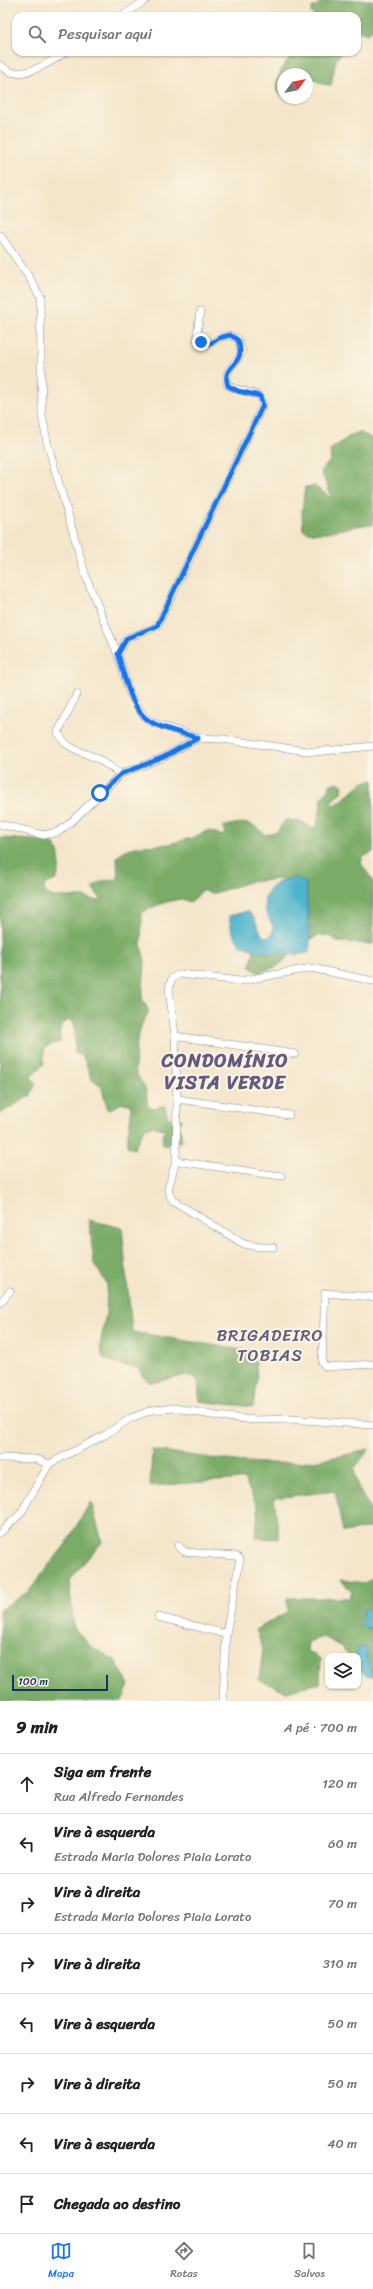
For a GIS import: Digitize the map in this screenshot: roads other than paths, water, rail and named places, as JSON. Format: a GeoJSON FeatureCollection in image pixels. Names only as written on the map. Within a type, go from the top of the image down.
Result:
{"type":"FeatureCollection","features":[{"type":"Feature","properties":{"kind":"street"},"geometry":{"type":"LineString","coordinates":[[128,12],[146,0]]}},
{"type":"Feature","properties":{"kind":"street"},"geometry":{"type":"LineString","coordinates":[[0,65],[11,72],[27,71],[48,64],[60,56]]}},
{"type":"Feature","properties":{"kind":"street"},"geometry":{"type":"LineString","coordinates":[[0,235],[29,277],[40,297],[42,415],[47,442],[86,577],[118,654],[130,694],[143,715],[151,722],[198,738],[222,739],[314,752],[373,746]]}},
{"type":"Feature","properties":{"kind":"street"},"geometry":{"type":"LineString","coordinates":[[118,654],[127,638],[157,626],[263,405],[260,396],[238,391],[228,386],[226,379],[229,369],[238,362],[242,351],[238,340],[230,335],[219,338],[210,344],[201,342],[196,334],[200,312]]}},
{"type":"Feature","properties":{"kind":"street"},"geometry":{"type":"LineString","coordinates":[[77,694],[58,732],[60,736],[79,753],[94,757],[121,774]]}},
{"type":"Feature","properties":{"kind":"street"},"geometry":{"type":"LineString","coordinates":[[0,824],[43,835],[58,832],[70,823],[121,774],[164,757],[198,738]]}},
{"type":"Feature","properties":{"kind":"street"},"geometry":{"type":"LineString","coordinates":[[273,1247],[260,1247],[244,1244],[172,1200],[168,1189],[176,1161],[177,1099],[176,1036],[169,988],[172,978],[180,974],[240,981],[298,970],[321,969],[373,980]]}},
{"type":"Feature","properties":{"kind":"street"},"geometry":{"type":"LineString","coordinates":[[176,1036],[296,1054]]}},
{"type":"Feature","properties":{"kind":"street"},"geometry":{"type":"LineString","coordinates":[[177,1099],[288,1115]]}},
{"type":"Feature","properties":{"kind":"street"},"geometry":{"type":"LineString","coordinates":[[176,1161],[282,1176]]}},
{"type":"Feature","properties":{"kind":"street"},"geometry":{"type":"LineString","coordinates":[[0,1303],[10,1291]]}},
{"type":"Feature","properties":{"kind":"street"},"geometry":{"type":"LineString","coordinates":[[373,1297],[325,1293],[324,1365],[326,1367],[373,1364]]}},
{"type":"Feature","properties":{"kind":"street"},"geometry":{"type":"LineString","coordinates":[[0,1533],[21,1513],[49,1464],[105,1435],[131,1418],[152,1410],[175,1408],[225,1417],[255,1420],[290,1419],[373,1425]]}},
{"type":"Feature","properties":{"kind":"street"},"geometry":{"type":"LineString","coordinates":[[0,1458],[36,1459],[49,1464]]}},
{"type":"Feature","properties":{"kind":"street"},"geometry":{"type":"LineString","coordinates":[[178,1546],[185,1552],[236,1556],[240,1559],[226,1634],[223,1701]]}},
{"type":"Feature","properties":{"kind":"street"},"geometry":{"type":"LineString","coordinates":[[158,1617],[226,1634]]}},
{"type":"Feature","properties":{"kind":"water"},"geometry":{"type":"Polygon","coordinates":[[[297,878],[306,884],[310,944],[308,953],[282,955],[257,951],[240,945],[232,931],[229,916],[248,911],[254,918],[263,937],[270,937],[274,929],[266,912],[265,897],[268,891],[277,883],[283,880],[297,878]]]}},
{"type":"Feature","properties":{"kind":"water"},"geometry":{"type":"Polygon","coordinates":[[[365,1608],[373,1612],[373,1629],[362,1627],[361,1622],[364,1619],[361,1616],[365,1608]]]}},
{"type":"Feature","properties":{"kind":"water"},"geometry":{"type":"Polygon","coordinates":[[[358,1647],[368,1647],[366,1655],[373,1677],[368,1677],[361,1671],[361,1653],[357,1653],[358,1647]]]}},
{"type":"Feature","properties":{"kind":"district","name":"CONDOMÍNIO VISTA VERDE"},"geometry":{"type":"Point","coordinates":[225,1071]}},
{"type":"Feature","properties":{"kind":"district","name":"BRIGADEIRO TOBIAS"},"geometry":{"type":"Point","coordinates":[270,1345]}}]}
